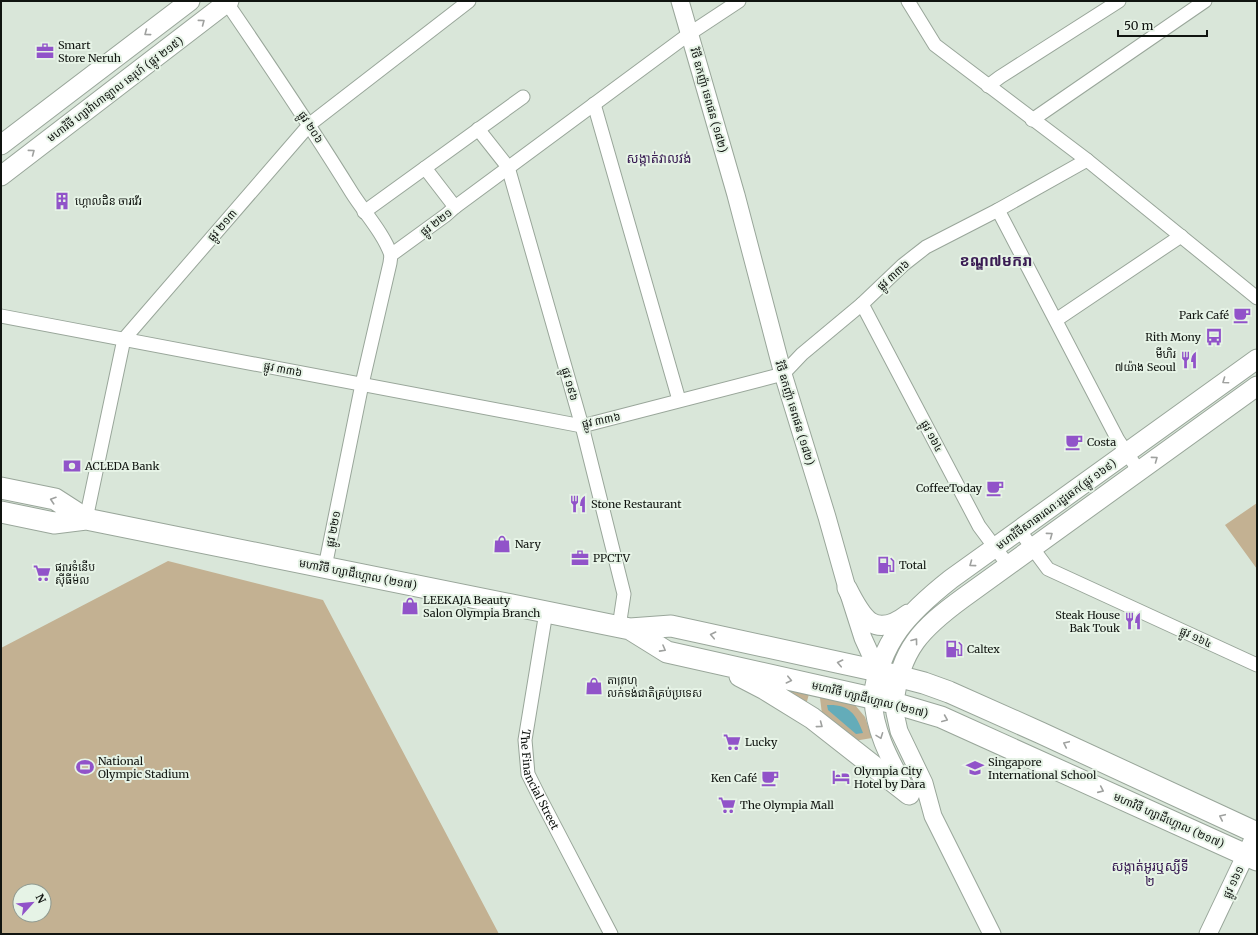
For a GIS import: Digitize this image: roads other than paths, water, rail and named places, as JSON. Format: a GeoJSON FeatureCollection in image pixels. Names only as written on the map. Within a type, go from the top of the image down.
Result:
{"type":"FeatureCollection","features":[{"type":"Feature","properties":{"kind":"main road"},"geometry":{"type":"LineString","coordinates":[[1,145],[190,1]]}},
{"type":"Feature","properties":{"kind":"main road","name":"មហាវិថី ហ្សាវ៉ាហាឡាល នេរុហ៍ (ផ្លូវ ២១៥)"},"geometry":{"type":"LineString","coordinates":[[1,176],[228,2]]}},
{"type":"Feature","properties":{"kind":"main road","name":"មហាវិថីសាធារណៈរដ្ឋឆេក(ផ្លូវ ១៦៩)"},"geometry":{"type":"LineString","coordinates":[[873,698],[878,671],[894,636],[917,607],[951,579],[1257,359]]}},
{"type":"Feature","properties":{"kind":"main road","name":"មហាវិថីសាធារណៈរដ្ឋឆេក(ផ្លូវ ១៦៩)"},"geometry":{"type":"LineString","coordinates":[[894,703],[898,676],[910,648],[932,622],[1008,565],[1257,386]]}},
{"type":"Feature","properties":{"kind":"main road","name":"មហាវិថី ហ្សាដឹហ្គោល (២១៧)"},"geometry":{"type":"LineString","coordinates":[[1,488],[56,499],[86,519]]}},
{"type":"Feature","properties":{"kind":"main road","name":"មហាវិថី ហ្សាដឹហ្គោល (២១៧)"},"geometry":{"type":"LineString","coordinates":[[1,512],[54,523],[86,519],[624,628],[671,626],[898,676],[949,692],[1257,832]]}},
{"type":"Feature","properties":{"kind":"main road"},"geometry":{"type":"LineString","coordinates":[[847,588],[858,611],[866,620],[875,624],[884,625],[894,623],[917,607]]}},
{"type":"Feature","properties":{"kind":"main road","name":"មហាវិថី ហ្សាដឹហ្គោល (២១៧)"},"geometry":{"type":"LineString","coordinates":[[624,628],[667,652],[873,698],[942,717],[1251,858]]}},
{"type":"Feature","properties":{"kind":"main road"},"geometry":{"type":"LineString","coordinates":[[714,663],[765,689],[812,718],[909,794]]}},
{"type":"Feature","properties":{"kind":"main road"},"geometry":{"type":"LineString","coordinates":[[1030,757],[1041,733]]}},
{"type":"Feature","properties":{"kind":"street","name":"ផ្លូវ ២១៣"},"geometry":{"type":"LineString","coordinates":[[86,519],[124,339],[310,124],[469,1]]}},
{"type":"Feature","properties":{"kind":"street","name":"វិថី ឧកញ៉ា ទេពផន (១៨២)"},"geometry":{"type":"LineString","coordinates":[[680,1],[736,195],[783,374],[863,638],[894,703],[899,730],[924,783],[933,816],[992,934]]}},
{"type":"Feature","properties":{"kind":"street","name":"ផ្លូវ ២២១"},"geometry":{"type":"LineString","coordinates":[[325,567],[362,384],[391,255],[689,34],[739,1]]}},
{"type":"Feature","properties":{"kind":"street"},"geometry":{"type":"LineString","coordinates":[[908,1],[935,45],[1032,120],[1087,160],[1257,298]]}},
{"type":"Feature","properties":{"kind":"street"},"geometry":{"type":"LineString","coordinates":[[988,86],[1119,1]]}},
{"type":"Feature","properties":{"kind":"street"},"geometry":{"type":"LineString","coordinates":[[1032,120],[1205,1]]}},
{"type":"Feature","properties":{"kind":"street","name":"ផ្លូវ ២០៦"},"geometry":{"type":"LineString","coordinates":[[228,2],[310,124],[364,212],[387,244],[391,255]]}},
{"type":"Feature","properties":{"kind":"street"},"geometry":{"type":"LineString","coordinates":[[364,212],[523,97]]}},
{"type":"Feature","properties":{"kind":"street"},"geometry":{"type":"LineString","coordinates":[[594,104],[679,400]]}},
{"type":"Feature","properties":{"kind":"street"},"geometry":{"type":"LineString","coordinates":[[478,129],[508,167]]}},
{"type":"Feature","properties":{"kind":"street","name":"ផ្លូវ ៣៣៦"},"geometry":{"type":"LineString","coordinates":[[1,316],[582,426],[783,374],[802,354],[862,304],[903,265],[926,247],[998,210],[1087,160]]}},
{"type":"Feature","properties":{"kind":"street","name":"ផ្លូវ ១៩៦"},"geometry":{"type":"LineString","coordinates":[[508,167],[582,426],[624,594],[624,628]]}},
{"type":"Feature","properties":{"kind":"street"},"geometry":{"type":"LineString","coordinates":[[425,168],[454,207]]}},
{"type":"Feature","properties":{"kind":"street"},"geometry":{"type":"LineString","coordinates":[[998,210],[1118,440],[1139,470]]}},
{"type":"Feature","properties":{"kind":"street"},"geometry":{"type":"LineString","coordinates":[[1056,320],[1181,236]]}},
{"type":"Feature","properties":{"kind":"street","name":"ផ្លូវ ១៦៤"},"geometry":{"type":"LineString","coordinates":[[862,304],[979,526],[1008,565]]}},
{"type":"Feature","properties":{"kind":"street","name":"ផ្លូវ ១៦៤"},"geometry":{"type":"LineString","coordinates":[[1019,530],[1048,569],[1257,665]]}},
{"type":"Feature","properties":{"kind":"street","name":"The Financial Street"},"geometry":{"type":"LineString","coordinates":[[546,612],[525,740],[528,774],[611,934]]}},
{"type":"Feature","properties":{"kind":"street","name":"វិថី ឧកញ៉ា ទេពផន (១៨២)"},"geometry":{"type":"LineString","coordinates":[[873,698],[873,713],[881,738],[892,763],[909,794],[933,816]]}},
{"type":"Feature","properties":{"kind":"street","name":"ផ្លូវ ១៦១"},"geometry":{"type":"LineString","coordinates":[[1208,934],[1251,858],[1257,832]]}},
{"type":"Feature","properties":{"kind":"water"},"geometry":{"type":"Polygon","coordinates":[[[827,705],[835,705],[846,708],[858,720],[863,733],[856,734],[828,710],[827,705]]]}},
{"type":"Feature","properties":{"kind":"place","name":"Smart Store Neruh"},"geometry":{"type":"Point","coordinates":[45,51]}},
{"type":"Feature","properties":{"kind":"place","name":"ហ្គោលដិន ចារវើរ"},"geometry":{"type":"Point","coordinates":[62,201]}},
{"type":"Feature","properties":{"kind":"place","name":"Park Café"},"geometry":{"type":"Point","coordinates":[1242,315]}},
{"type":"Feature","properties":{"kind":"place","name":"Rith Mony"},"geometry":{"type":"Point","coordinates":[1214,337]}},
{"type":"Feature","properties":{"kind":"place","name":"មីហិរ ៧យ៉ាង Seoul"},"geometry":{"type":"Point","coordinates":[1189,360]}},
{"type":"Feature","properties":{"kind":"place","name":"Costa"},"geometry":{"type":"Point","coordinates":[1074,442]}},
{"type":"Feature","properties":{"kind":"place","name":"ACLEDA Bank"},"geometry":{"type":"Point","coordinates":[72,466]}},
{"type":"Feature","properties":{"kind":"place","name":"CoffeeToday"},"geometry":{"type":"Point","coordinates":[995,488]}},
{"type":"Feature","properties":{"kind":"place","name":"Stone Restaurant"},"geometry":{"type":"Point","coordinates":[578,504]}},
{"type":"Feature","properties":{"kind":"place","name":"Nary"},"geometry":{"type":"Point","coordinates":[502,544]}},
{"type":"Feature","properties":{"kind":"place","name":"PPCTV"},"geometry":{"type":"Point","coordinates":[580,558]}},
{"type":"Feature","properties":{"kind":"place","name":"Total"},"geometry":{"type":"Point","coordinates":[886,565]}},
{"type":"Feature","properties":{"kind":"place","name":"ផ្សារទំនើប ស៊ីធីម៉ល"},"geometry":{"type":"Point","coordinates":[42,573]}},
{"type":"Feature","properties":{"kind":"place","name":"LEEKAJA Beauty Salon Olympia Branch"},"geometry":{"type":"Point","coordinates":[410,606]}},
{"type":"Feature","properties":{"kind":"place","name":"Steak House Bak Touk"},"geometry":{"type":"Point","coordinates":[1133,621]}},
{"type":"Feature","properties":{"kind":"place","name":"Caltex"},"geometry":{"type":"Point","coordinates":[954,649]}},
{"type":"Feature","properties":{"kind":"place","name":"តាព្រហ្ម លក់ទង់ជាតិគ្រប់ប្រទេស"},"geometry":{"type":"Point","coordinates":[594,686]}},
{"type":"Feature","properties":{"kind":"place","name":"Lucky"},"geometry":{"type":"Point","coordinates":[732,742]}},
{"type":"Feature","properties":{"kind":"place","name":"National Olympic Stadium"},"geometry":{"type":"Point","coordinates":[85,767]}},
{"type":"Feature","properties":{"kind":"place","name":"Singapore International School"},"geometry":{"type":"Point","coordinates":[975,768]}},
{"type":"Feature","properties":{"kind":"place","name":"Olympia City Hotel by Dara"},"geometry":{"type":"Point","coordinates":[841,777]}},
{"type":"Feature","properties":{"kind":"place","name":"Ken Café"},"geometry":{"type":"Point","coordinates":[770,778]}},
{"type":"Feature","properties":{"kind":"place","name":"The Olympia Mall"},"geometry":{"type":"Point","coordinates":[727,805]}},
{"type":"Feature","properties":{"kind":"district","name":"សង្កាត់វាលវង់"},"geometry":{"type":"Point","coordinates":[659,158]}},
{"type":"Feature","properties":{"kind":"district","name":"ខណ្ឌ៧មករា"},"geometry":{"type":"Point","coordinates":[996,261]}},
{"type":"Feature","properties":{"kind":"district","name":"សង្កាត់អូរឬស្សីទី ២"},"geometry":{"type":"Point","coordinates":[1150,874]}}]}
